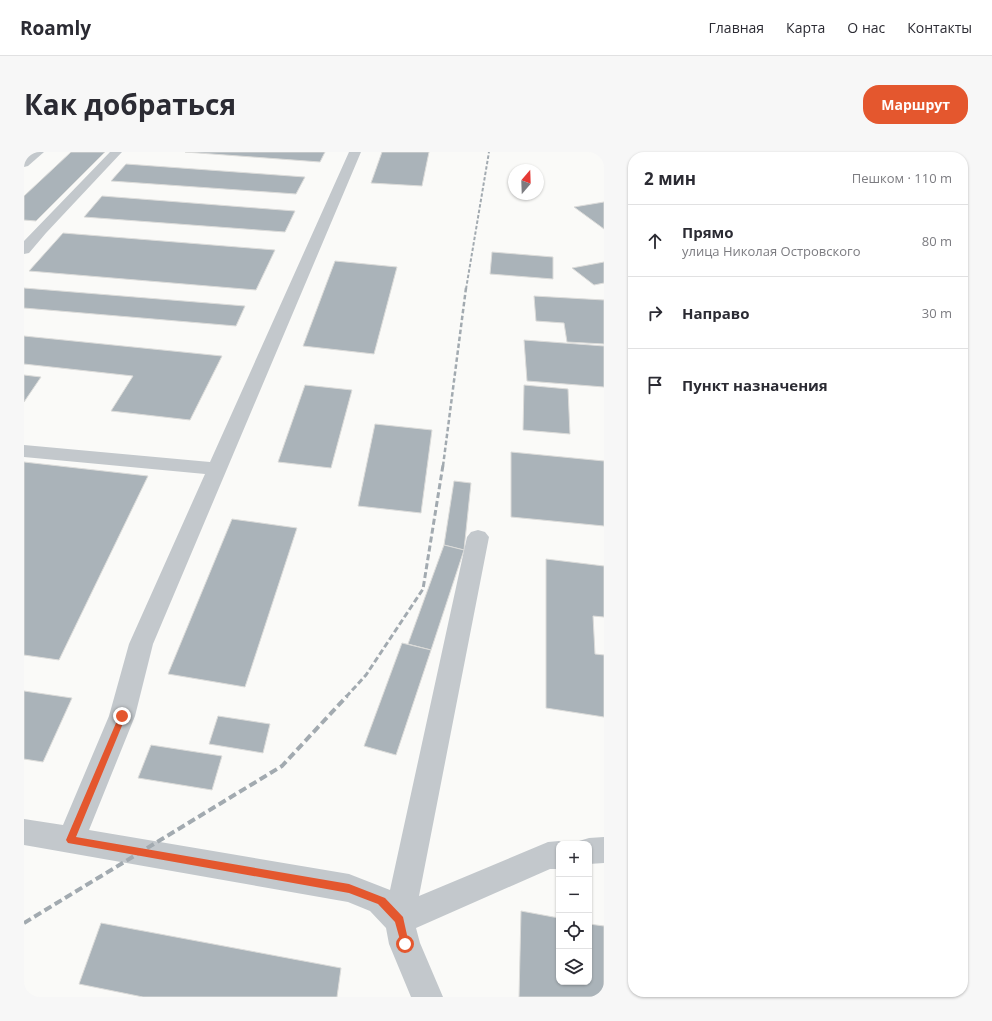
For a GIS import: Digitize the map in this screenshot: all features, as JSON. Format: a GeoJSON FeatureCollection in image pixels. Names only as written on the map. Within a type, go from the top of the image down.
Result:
{"type":"FeatureCollection","features":[{"type":"Feature","properties":{"kind":"street"},"geometry":{"type":"LineString","coordinates":[[24,164],[38,152]]}},
{"type":"Feature","properties":{"kind":"street"},"geometry":{"type":"LineString","coordinates":[[24,250],[40,230],[116,152]]}},
{"type":"Feature","properties":{"kind":"street"},"geometry":{"type":"LineString","coordinates":[[71,840],[122,716],[141,644],[355,152]]}},
{"type":"Feature","properties":{"kind":"street"},"geometry":{"type":"LineString","coordinates":[[24,228],[40,230]]}},
{"type":"Feature","properties":{"kind":"street"},"geometry":{"type":"LineString","coordinates":[[24,450],[217,469]]}},
{"type":"Feature","properties":{"kind":"street"},"geometry":{"type":"LineString","coordinates":[[427,997],[405,944],[400,920],[478,536]]}},
{"type":"Feature","properties":{"kind":"street"},"geometry":{"type":"LineString","coordinates":[[24,832],[349,888],[381,901],[400,920]]}},
{"type":"Feature","properties":{"kind":"street"},"geometry":{"type":"LineString","coordinates":[[592,852],[604,850]]}},
{"type":"Feature","properties":{"kind":"street"},"geometry":{"type":"LineString","coordinates":[[400,920],[548,856],[556,855]]}},
{"type":"Feature","properties":{"kind":"building"},"geometry":{"type":"Polygon","coordinates":[[[71,152],[105,152],[36,221],[24,220],[24,196],[71,152]]]}},
{"type":"Feature","properties":{"kind":"building"},"geometry":{"type":"Polygon","coordinates":[[[185,152],[325,152],[320,162],[185,152]]]}},
{"type":"Feature","properties":{"kind":"building"},"geometry":{"type":"Polygon","coordinates":[[[382,152],[429,152],[422,186],[371,183],[382,152]]]}},
{"type":"Feature","properties":{"kind":"building"},"geometry":{"type":"Polygon","coordinates":[[[126,164],[305,177],[296,194],[111,181],[126,164]]]}},
{"type":"Feature","properties":{"kind":"building"},"geometry":{"type":"Polygon","coordinates":[[[102,196],[295,211],[285,232],[84,217],[102,196]]]}},
{"type":"Feature","properties":{"kind":"building"},"geometry":{"type":"Polygon","coordinates":[[[604,202],[604,229],[574,207],[604,202]]]}},
{"type":"Feature","properties":{"kind":"building"},"geometry":{"type":"Polygon","coordinates":[[[63,233],[275,250],[256,290],[29,271],[63,233]]]}},
{"type":"Feature","properties":{"kind":"building"},"geometry":{"type":"Polygon","coordinates":[[[492,252],[553,257],[553,279],[490,274],[492,252]]]}},
{"type":"Feature","properties":{"kind":"building"},"geometry":{"type":"Polygon","coordinates":[[[335,261],[397,267],[374,354],[303,346],[335,261]]]}},
{"type":"Feature","properties":{"kind":"building"},"geometry":{"type":"Polygon","coordinates":[[[604,262],[604,283],[594,285],[572,268],[604,262]]]}},
{"type":"Feature","properties":{"kind":"building"},"geometry":{"type":"Polygon","coordinates":[[[24,288],[245,306],[236,326],[24,308],[24,288]]]}},
{"type":"Feature","properties":{"kind":"building"},"geometry":{"type":"Polygon","coordinates":[[[534,296],[604,300],[604,344],[567,342],[564,323],[536,321],[534,296]]]}},
{"type":"Feature","properties":{"kind":"building"},"geometry":{"type":"Polygon","coordinates":[[[24,336],[222,356],[190,420],[111,411],[133,376],[24,364],[24,336]]]}},
{"type":"Feature","properties":{"kind":"building"},"geometry":{"type":"Polygon","coordinates":[[[524,340],[604,346],[604,387],[527,381],[524,340]]]}},
{"type":"Feature","properties":{"kind":"building"},"geometry":{"type":"Polygon","coordinates":[[[24,375],[41,377],[24,402],[24,375]]]}},
{"type":"Feature","properties":{"kind":"building"},"geometry":{"type":"Polygon","coordinates":[[[305,385],[352,390],[331,468],[278,462],[305,385]]]}},
{"type":"Feature","properties":{"kind":"building"},"geometry":{"type":"Polygon","coordinates":[[[524,385],[568,389],[570,434],[523,430],[524,385]]]}},
{"type":"Feature","properties":{"kind":"building"},"geometry":{"type":"Polygon","coordinates":[[[375,424],[432,430],[421,513],[358,506],[375,424]]]}},
{"type":"Feature","properties":{"kind":"building"},"geometry":{"type":"Polygon","coordinates":[[[511,452],[604,461],[604,526],[511,517],[511,452]]]}},
{"type":"Feature","properties":{"kind":"building"},"geometry":{"type":"Polygon","coordinates":[[[24,462],[148,476],[59,660],[24,655],[24,462]]]}},
{"type":"Feature","properties":{"kind":"building"},"geometry":{"type":"Polygon","coordinates":[[[454,481],[471,483],[464,550],[444,545],[454,481]]]}},
{"type":"Feature","properties":{"kind":"building"},"geometry":{"type":"Polygon","coordinates":[[[232,519],[297,528],[245,687],[168,674],[232,519]]]}},
{"type":"Feature","properties":{"kind":"building"},"geometry":{"type":"Polygon","coordinates":[[[444,545],[464,550],[431,650],[408,644],[444,545]]]}},
{"type":"Feature","properties":{"kind":"building"},"geometry":{"type":"Polygon","coordinates":[[[546,559],[604,566],[604,617],[593,616],[595,654],[604,655],[604,717],[546,708],[546,559]]]}},
{"type":"Feature","properties":{"kind":"building"},"geometry":{"type":"Polygon","coordinates":[[[402,643],[431,650],[396,755],[364,746],[402,643]]]}},
{"type":"Feature","properties":{"kind":"building"},"geometry":{"type":"Polygon","coordinates":[[[24,691],[72,698],[43,762],[24,759],[24,691]]]}},
{"type":"Feature","properties":{"kind":"building"},"geometry":{"type":"Polygon","coordinates":[[[218,716],[270,724],[263,753],[209,744],[218,716]]]}},
{"type":"Feature","properties":{"kind":"building"},"geometry":{"type":"Polygon","coordinates":[[[151,745],[222,756],[212,790],[138,778],[151,745]]]}},
{"type":"Feature","properties":{"kind":"building"},"geometry":{"type":"Polygon","coordinates":[[[521,911],[556,917],[556,985],[592,985],[592,924],[604,926],[604,997],[519,997],[521,911]]]}},
{"type":"Feature","properties":{"kind":"building"},"geometry":{"type":"Polygon","coordinates":[[[101,923],[341,968],[337,997],[143,997],[79,984],[101,923]]]}},
{"type":"Feature","properties":{"kind":"railway"},"geometry":{"type":"LineString","coordinates":[[466,289],[489,152]]}},
{"type":"Feature","properties":{"kind":"railway"},"geometry":{"type":"LineString","coordinates":[[443,466],[466,288]]}},
{"type":"Feature","properties":{"kind":"railway"},"geometry":{"type":"LineString","coordinates":[[346,697],[366,675],[423,589],[443,465]]}},
{"type":"Feature","properties":{"kind":"railway"},"geometry":{"type":"LineString","coordinates":[[24,923],[282,766],[347,696]]}},
{"type":"Feature","properties":{"kind":"route"},"geometry":{"type":"LineString","coordinates":[[122,716],[71,840],[349,888],[381,901],[400,920],[405,944]]}}]}
